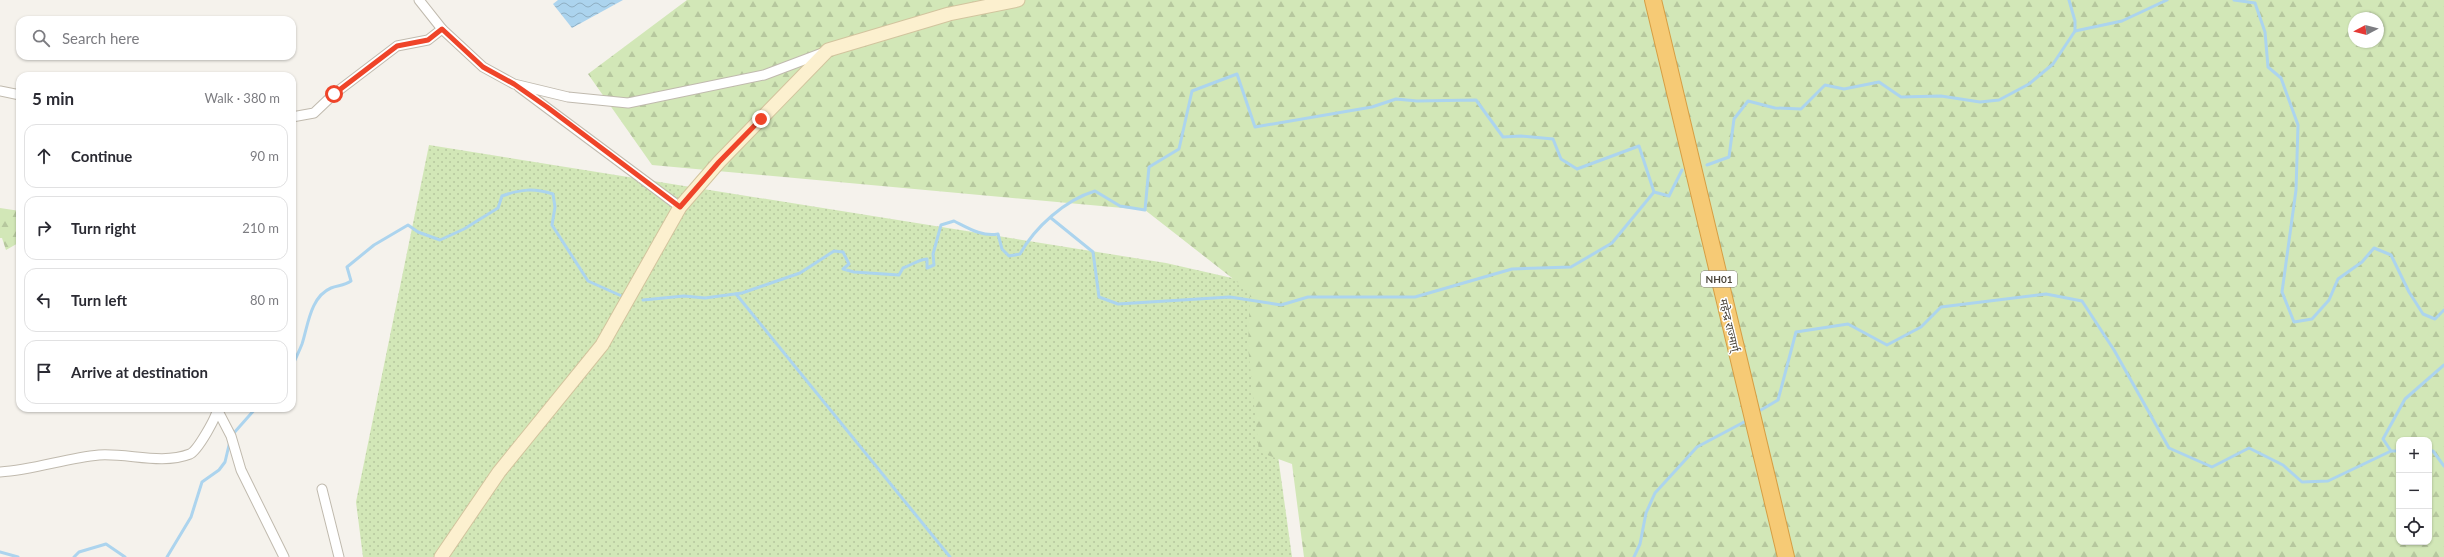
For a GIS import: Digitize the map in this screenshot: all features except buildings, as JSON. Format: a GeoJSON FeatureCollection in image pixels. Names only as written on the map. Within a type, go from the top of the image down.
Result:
{"type":"FeatureCollection","features":[{"type":"Feature","properties":{"kind":"highway","name":"महेन्द्र राज्मार्ग्"},"geometry":{"type":"LineString","coordinates":[[1653,0],[1786,557]]}},
{"type":"Feature","properties":{"kind":"street"},"geometry":{"type":"LineString","coordinates":[[419,0],[442,29],[483,67],[514,84],[680,207]]}},
{"type":"Feature","properties":{"kind":"street"},"geometry":{"type":"LineString","coordinates":[[514,84],[568,97],[628,103],[764,75],[828,50],[949,14],[1018,0]]}},
{"type":"Feature","properties":{"kind":"street"},"geometry":{"type":"LineString","coordinates":[[296,116],[314,113],[334,94],[397,46],[428,40],[442,29]]}},
{"type":"Feature","properties":{"kind":"street"},"geometry":{"type":"LineString","coordinates":[[441,557],[499,472],[602,345],[680,207],[719,162],[828,50]]}},
{"type":"Feature","properties":{"kind":"street"},"geometry":{"type":"LineString","coordinates":[[0,91],[16,94]]}},
{"type":"Feature","properties":{"kind":"street"},"geometry":{"type":"LineString","coordinates":[[0,472],[18,471],[98,455],[172,459],[192,453],[204,437],[217,412]]}},
{"type":"Feature","properties":{"kind":"street"},"geometry":{"type":"LineString","coordinates":[[219,412],[231,436],[241,470],[284,557]]}},
{"type":"Feature","properties":{"kind":"street"},"geometry":{"type":"LineString","coordinates":[[322,489],[340,557]]}},
{"type":"Feature","properties":{"kind":"green space"},"geometry":{"type":"Polygon","coordinates":[[[687,0],[2444,0],[2444,557],[1304,557],[1292,464],[1259,452],[1248,347],[1250,292],[1145,210],[652,165],[588,74],[687,0]]]}},
{"type":"Feature","properties":{"kind":"green space"},"geometry":{"type":"Polygon","coordinates":[[[429,145],[1166,263],[1254,283],[1292,557],[363,557],[356,502],[429,145]]]}},
{"type":"Feature","properties":{"kind":"green space"},"geometry":{"type":"Polygon","coordinates":[[[0,208],[16,210],[16,244],[6,250],[2,238],[0,238],[0,208]]]}},
{"type":"Feature","properties":{"kind":"water"},"geometry":{"type":"Polygon","coordinates":[[[558,0],[623,0],[572,28],[553,4],[558,0]]]}},
{"type":"Feature","properties":{"kind":"waterway"},"geometry":{"type":"LineString","coordinates":[[2069,0],[2075,21],[2075,31]]}},
{"type":"Feature","properties":{"kind":"waterway"},"geometry":{"type":"LineString","coordinates":[[1707,165],[1729,157],[1734,119],[1748,101],[1775,108],[1801,109],[1825,85],[1844,89],[1879,82],[1901,97],[1941,96],[1980,102],[1999,100],[2029,84],[2053,64],[2075,31],[2122,21],[2167,0]]}},
{"type":"Feature","properties":{"kind":"waterway"},"geometry":{"type":"LineString","coordinates":[[2234,0],[2255,3],[2265,32],[2268,67],[2281,78],[2298,125],[2296,190],[2282,292],[2294,322],[2312,319],[2329,300],[2338,279],[2362,262],[2374,248],[2391,255],[2409,292],[2423,314],[2435,319],[2444,310]]}},
{"type":"Feature","properties":{"kind":"waterway"},"geometry":{"type":"LineString","coordinates":[[643,300],[684,296],[705,298],[742,293],[800,273],[834,251],[843,252],[849,264],[843,269],[854,272],[899,275],[903,268],[917,261],[927,259],[927,268],[934,265],[933,254],[941,225],[954,221],[981,233],[992,235],[998,234],[1002,249],[1009,256],[1020,254],[1034,234],[1052,216],[1073,201],[1095,191],[1120,206],[1145,210],[1149,167],[1179,149],[1192,91],[1237,74],[1255,127],[1372,107],[1396,99],[1417,101],[1476,100],[1503,137],[1521,136],[1553,139],[1561,159],[1577,169],[1639,146],[1654,192],[1669,196],[1682,170]]}},
{"type":"Feature","properties":{"kind":"waterway"},"geometry":{"type":"LineString","coordinates":[[296,358],[302,344],[311,313],[318,298],[331,288],[351,281],[347,267],[374,245],[408,225],[418,232],[440,240],[464,229],[498,208],[502,196],[515,192],[534,190],[553,194],[555,207],[552,225],[588,281],[626,298]]}},
{"type":"Feature","properties":{"kind":"waterway"},"geometry":{"type":"LineString","coordinates":[[1051,218],[1093,252],[1099,297],[1118,304],[1230,297],[1281,305],[1308,297],[1415,297],[1512,269],[1571,267],[1612,243],[1654,192]]}},
{"type":"Feature","properties":{"kind":"waterway"},"geometry":{"type":"LineString","coordinates":[[736,294],[950,557]]}},
{"type":"Feature","properties":{"kind":"waterway"},"geometry":{"type":"LineString","coordinates":[[1761,410],[1778,400],[1796,332],[1848,324],[1887,345],[1921,327],[1941,307],[2046,294],[2082,301],[2114,350],[2169,448],[2212,467],[2249,448],[2283,465],[2302,482],[2328,481],[2391,451]]}},
{"type":"Feature","properties":{"kind":"waterway"},"geometry":{"type":"LineString","coordinates":[[2396,451],[2391,451],[2383,439],[2405,399],[2444,365]]}},
{"type":"Feature","properties":{"kind":"waterway"},"geometry":{"type":"LineString","coordinates":[[233,434],[252,412]]}},
{"type":"Feature","properties":{"kind":"waterway"},"geometry":{"type":"LineString","coordinates":[[1634,557],[1640,544],[1646,513],[1655,493],[1697,447],[1746,421]]}},
{"type":"Feature","properties":{"kind":"waterway"},"geometry":{"type":"LineString","coordinates":[[167,557],[191,517],[202,482],[219,470],[225,462],[230,441]]}},
{"type":"Feature","properties":{"kind":"waterway"},"geometry":{"type":"LineString","coordinates":[[2432,451],[2444,466]]}},
{"type":"Feature","properties":{"kind":"waterway"},"geometry":{"type":"LineString","coordinates":[[74,557],[79,552],[106,544],[125,557]]}},
{"type":"Feature","properties":{"kind":"waterway"},"geometry":{"type":"LineString","coordinates":[[0,552],[18,557]]}},
{"type":"Feature","properties":{"kind":"route"},"geometry":{"type":"LineString","coordinates":[[334,94],[397,46],[428,40],[442,29],[483,67],[514,84],[547,107],[680,207],[719,162],[761,119]]}}]}
